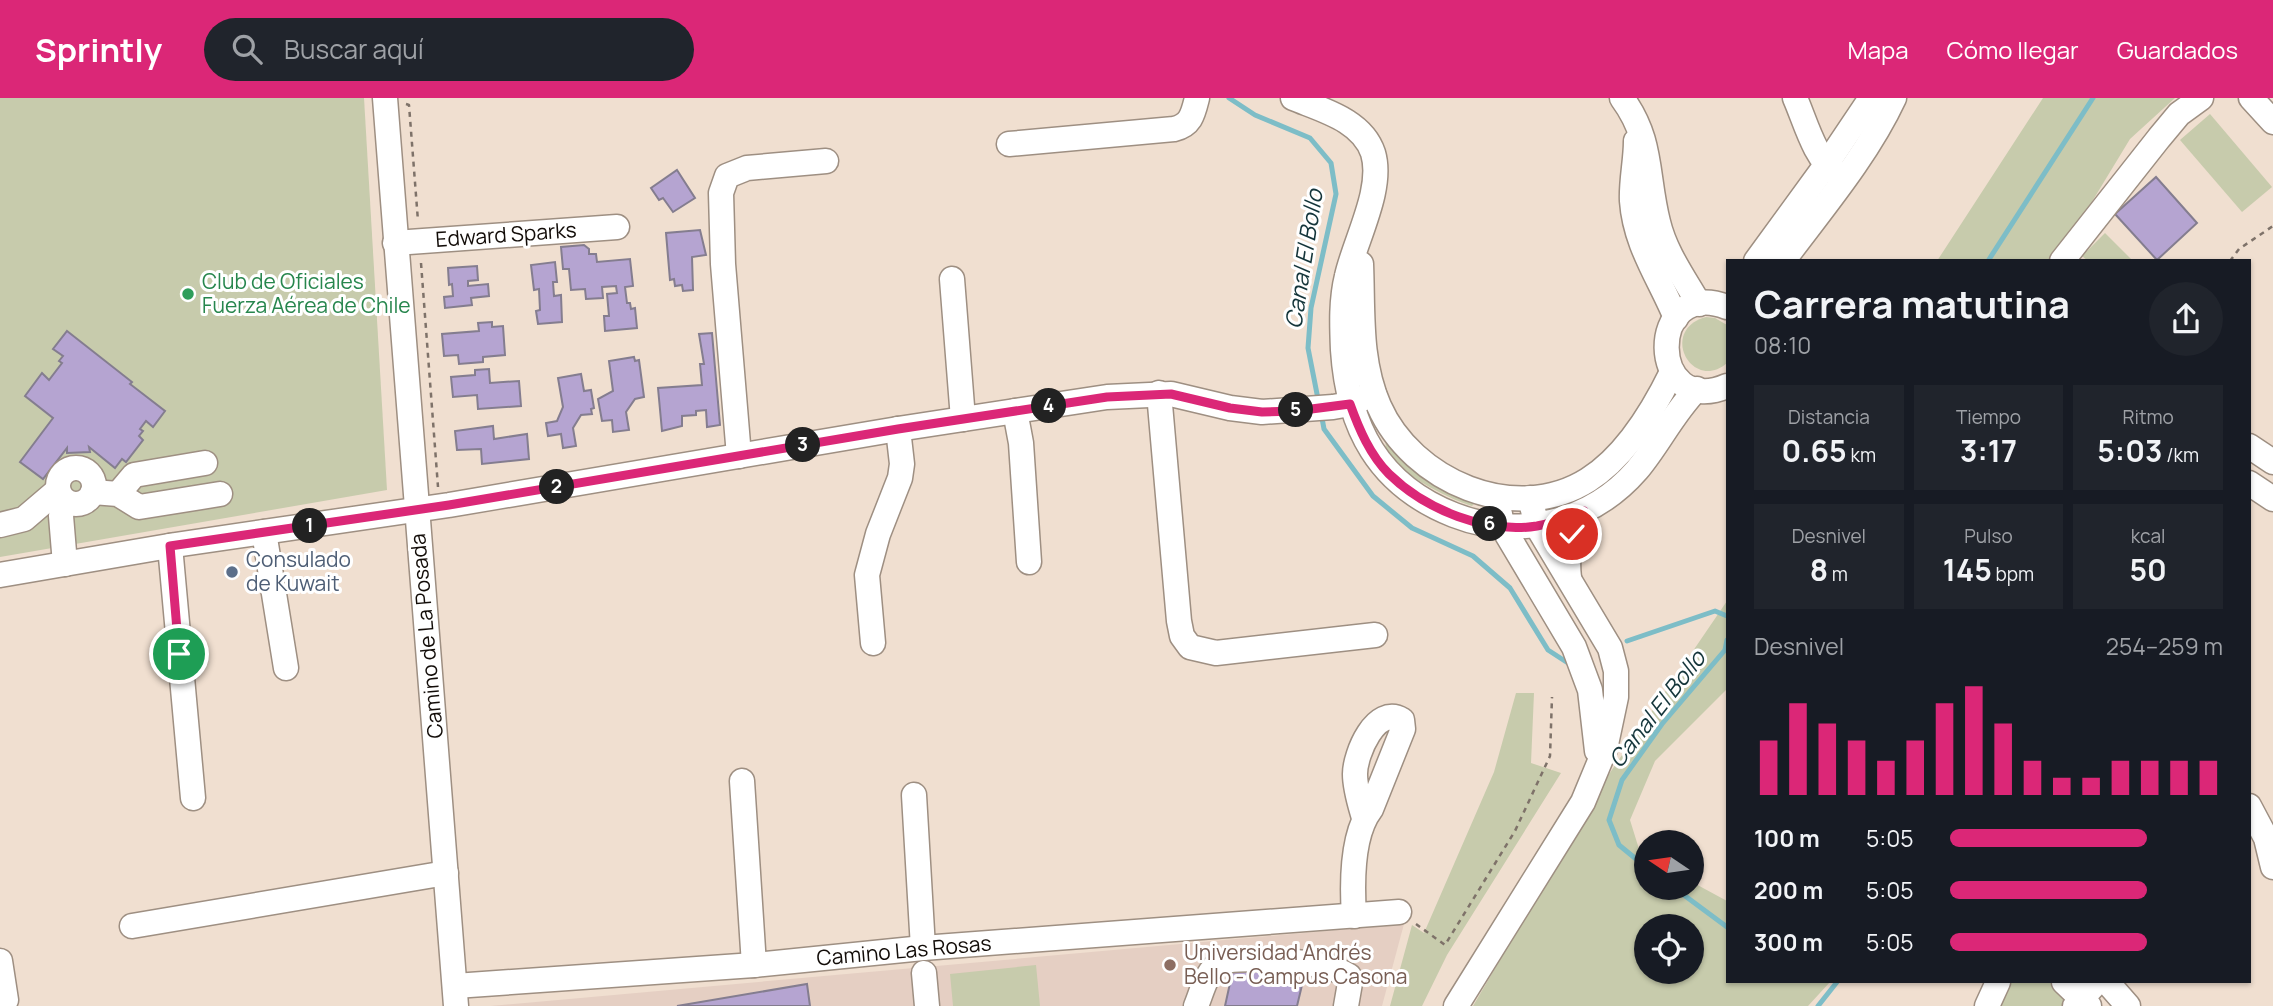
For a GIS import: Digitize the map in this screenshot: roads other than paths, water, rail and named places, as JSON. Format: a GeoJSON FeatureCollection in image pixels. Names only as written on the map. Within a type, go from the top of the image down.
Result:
{"type":"FeatureCollection","features":[{"type":"Feature","properties":{"kind":"street"},"geometry":{"type":"LineString","coordinates":[[1009,144],[1184,127],[1190,121],[1197,98]]}},
{"type":"Feature","properties":{"kind":"street"},"geometry":{"type":"LineString","coordinates":[[1293,98],[1357,129],[1367,139],[1375,164],[1375,180],[1347,276],[1342,305],[1345,379],[1350,404],[1365,440],[1389,474],[1407,489],[1454,515],[1502,526],[1537,526],[1584,511],[1601,501],[1636,471],[1686,400],[1697,389]]}},
{"type":"Feature","properties":{"kind":"street"},"geometry":{"type":"LineString","coordinates":[[1622,98],[1635,120],[1647,150],[1654,204],[1662,236],[1699,304]]}},
{"type":"Feature","properties":{"kind":"street"},"geometry":{"type":"LineString","coordinates":[[1795,98],[1835,172]]}},
{"type":"Feature","properties":{"kind":"street"},"geometry":{"type":"LineString","coordinates":[[1784,259],[1835,172],[1871,98]]}},
{"type":"Feature","properties":{"kind":"street"},"geometry":{"type":"LineString","coordinates":[[1758,259],[1886,115],[1894,98]]}},
{"type":"Feature","properties":{"kind":"street"},"geometry":{"type":"LineString","coordinates":[[2064,259],[2179,114],[2200,98]]}},
{"type":"Feature","properties":{"kind":"street"},"geometry":{"type":"LineString","coordinates":[[2251,98],[2273,122]]}},
{"type":"Feature","properties":{"kind":"street","name":"Camino de La Posada"},"geometry":{"type":"LineString","coordinates":[[393,100],[428,508],[446,873],[455,996]]}},
{"type":"Feature","properties":{"kind":"street"},"geometry":{"type":"LineString","coordinates":[[1635,120],[1632,198],[1636,225],[1645,254],[1676,318]]}},
{"type":"Feature","properties":{"kind":"street"},"geometry":{"type":"LineString","coordinates":[[739,456],[723,264],[721,193],[727,176],[747,168],[825,161]]}},
{"type":"Feature","properties":{"kind":"street","name":"Edward Sparks"},"geometry":{"type":"LineString","coordinates":[[407,242],[617,227]]}},
{"type":"Feature","properties":{"kind":"street"},"geometry":{"type":"LineString","coordinates":[[1359,236],[1362,330],[1366,363],[1374,394],[1397,438],[1423,464],[1470,490],[1497,496],[1530,498],[1555,494],[1579,485],[1616,458],[1640,426],[1672,372]]}},
{"type":"Feature","properties":{"kind":"street"},"geometry":{"type":"LineString","coordinates":[[952,279],[963,419]]}},
{"type":"Feature","properties":{"kind":"street"},"geometry":{"type":"LineString","coordinates":[[1726,306],[1699,304],[1683,312],[1676,318],[1665,340],[1666,356],[1672,372],[1683,383],[1697,389],[1715,390],[1726,386]]}},
{"type":"Feature","properties":{"kind":"street"},"geometry":{"type":"LineString","coordinates":[[0,575],[1107,397],[1159,393],[1262,412],[1350,404],[1374,394]]}},
{"type":"Feature","properties":{"kind":"street"},"geometry":{"type":"LineString","coordinates":[[1159,393],[1179,621],[1182,636],[1190,647],[1216,653],[1375,635]]}},
{"type":"Feature","properties":{"kind":"street"},"geometry":{"type":"LineString","coordinates":[[1015,411],[1021,443],[1029,562]]}},
{"type":"Feature","properties":{"kind":"street"},"geometry":{"type":"LineString","coordinates":[[873,643],[867,575],[878,534],[900,478],[902,464],[898,429]]}},
{"type":"Feature","properties":{"kind":"street"},"geometry":{"type":"LineString","coordinates":[[2251,447],[2273,463]]}},
{"type":"Feature","properties":{"kind":"street"},"geometry":{"type":"LineString","coordinates":[[118,494],[134,475],[205,463]]}},
{"type":"Feature","properties":{"kind":"street"},"geometry":{"type":"LineString","coordinates":[[72,563],[60,477],[71,468],[77,467],[89,474],[94,484],[93,492],[118,494],[139,507],[220,494]]}},
{"type":"Feature","properties":{"kind":"street"},"geometry":{"type":"LineString","coordinates":[[2251,484],[2273,499]]}},
{"type":"Feature","properties":{"kind":"street"},"geometry":{"type":"LineString","coordinates":[[1497,496],[1502,526],[1574,647],[1591,690],[1598,766]]}},
{"type":"Feature","properties":{"kind":"street"},"geometry":{"type":"LineString","coordinates":[[0,525],[24,519],[64,498]]}},
{"type":"Feature","properties":{"kind":"street"},"geometry":{"type":"LineString","coordinates":[[1456,1006],[1575,816],[1598,766],[1613,715],[1616,671],[1605,638],[1537,526],[1530,498]]}},
{"type":"Feature","properties":{"kind":"street"},"geometry":{"type":"LineString","coordinates":[[1569,579],[1567,558],[1570,542],[1584,511]]}},
{"type":"Feature","properties":{"kind":"street"},"geometry":{"type":"LineString","coordinates":[[264,532],[286,668]]}},
{"type":"Feature","properties":{"kind":"street"},"geometry":{"type":"LineString","coordinates":[[170,546],[193,798]]}},
{"type":"Feature","properties":{"kind":"street"},"geometry":{"type":"LineString","coordinates":[[742,781],[754,965]]}},
{"type":"Feature","properties":{"kind":"street"},"geometry":{"type":"LineString","coordinates":[[914,795],[923,948]]}},
{"type":"Feature","properties":{"kind":"street"},"geometry":{"type":"LineString","coordinates":[[2251,810],[2266,838],[2273,867]]}},
{"type":"Feature","properties":{"kind":"street"},"geometry":{"type":"LineString","coordinates":[[1354,916],[1352,879],[1364,818]]}},
{"type":"Feature","properties":{"kind":"street"},"geometry":{"type":"LineString","coordinates":[[132,926],[446,873]]}},
{"type":"Feature","properties":{"kind":"street","name":"Camino Las Rosas"},"geometry":{"type":"LineString","coordinates":[[455,996],[923,948],[1399,912]]}},
{"type":"Feature","properties":{"kind":"street"},"geometry":{"type":"LineString","coordinates":[[1231,926],[1236,958]]}},
{"type":"Feature","properties":{"kind":"street"},"geometry":{"type":"LineString","coordinates":[[1196,1006],[1211,970],[1221,961],[1236,958],[1323,965],[1344,973],[1349,976],[1350,983],[1346,1006]]}},
{"type":"Feature","properties":{"kind":"street"},"geometry":{"type":"LineString","coordinates":[[0,961],[7,1002]]}},
{"type":"Feature","properties":{"kind":"street"},"geometry":{"type":"LineString","coordinates":[[924,973],[927,1006]]}},
{"type":"Feature","properties":{"kind":"street"},"geometry":{"type":"LineString","coordinates":[[1987,1006],[1998,983]]}},
{"type":"Feature","properties":{"kind":"street"},"geometry":{"type":"LineString","coordinates":[[2065,983],[2086,998]]}},
{"type":"Feature","properties":{"kind":"street"},"geometry":{"type":"LineString","coordinates":[[2107,983],[2128,1006]]}},
{"type":"Feature","properties":{"kind":"waterway","name":"Canal El Bollo"},"geometry":{"type":"LineString","coordinates":[[1229,98],[1255,115],[1310,138],[1331,163],[1336,194],[1311,308],[1308,348],[1318,399]]}},
{"type":"Feature","properties":{"kind":"waterway"},"geometry":{"type":"LineString","coordinates":[[1989,259],[2093,98]]}},
{"type":"Feature","properties":{"kind":"waterway","name":"Canal El Bollo"},"geometry":{"type":"LineString","coordinates":[[1322,418],[1324,429],[1373,496],[1412,528],[1473,556],[1510,588],[1548,650],[1568,663]]}},
{"type":"Feature","properties":{"kind":"waterway","name":"Canal El Bollo"},"geometry":{"type":"LineString","coordinates":[[1627,641],[1715,611],[1726,616]]}},
{"type":"Feature","properties":{"kind":"waterway","name":"Canal El Bollo"},"geometry":{"type":"LineString","coordinates":[[1634,857],[1619,845],[1609,820],[1622,780],[1662,724],[1725,650],[1726,645]]}},
{"type":"Feature","properties":{"kind":"waterway","name":"Canal El Bollo"},"geometry":{"type":"LineString","coordinates":[[1691,900],[1726,926]]}},
{"type":"Feature","properties":{"kind":"waterway","name":"Canal El Bollo"},"geometry":{"type":"LineString","coordinates":[[1818,1006],[1836,983]]}},
{"type":"Feature","properties":{"kind":"place","name":"Club de Oficiales Fuerza Aérea de Chile"},"geometry":{"type":"Point","coordinates":[188,294]}},
{"type":"Feature","properties":{"kind":"place","name":"Consulado de Kuwait"},"geometry":{"type":"Point","coordinates":[232,572]}},
{"type":"Feature","properties":{"kind":"place","name":"Universidad Andrés Bello - Campus Casona"},"geometry":{"type":"Point","coordinates":[1170,965]}}]}
